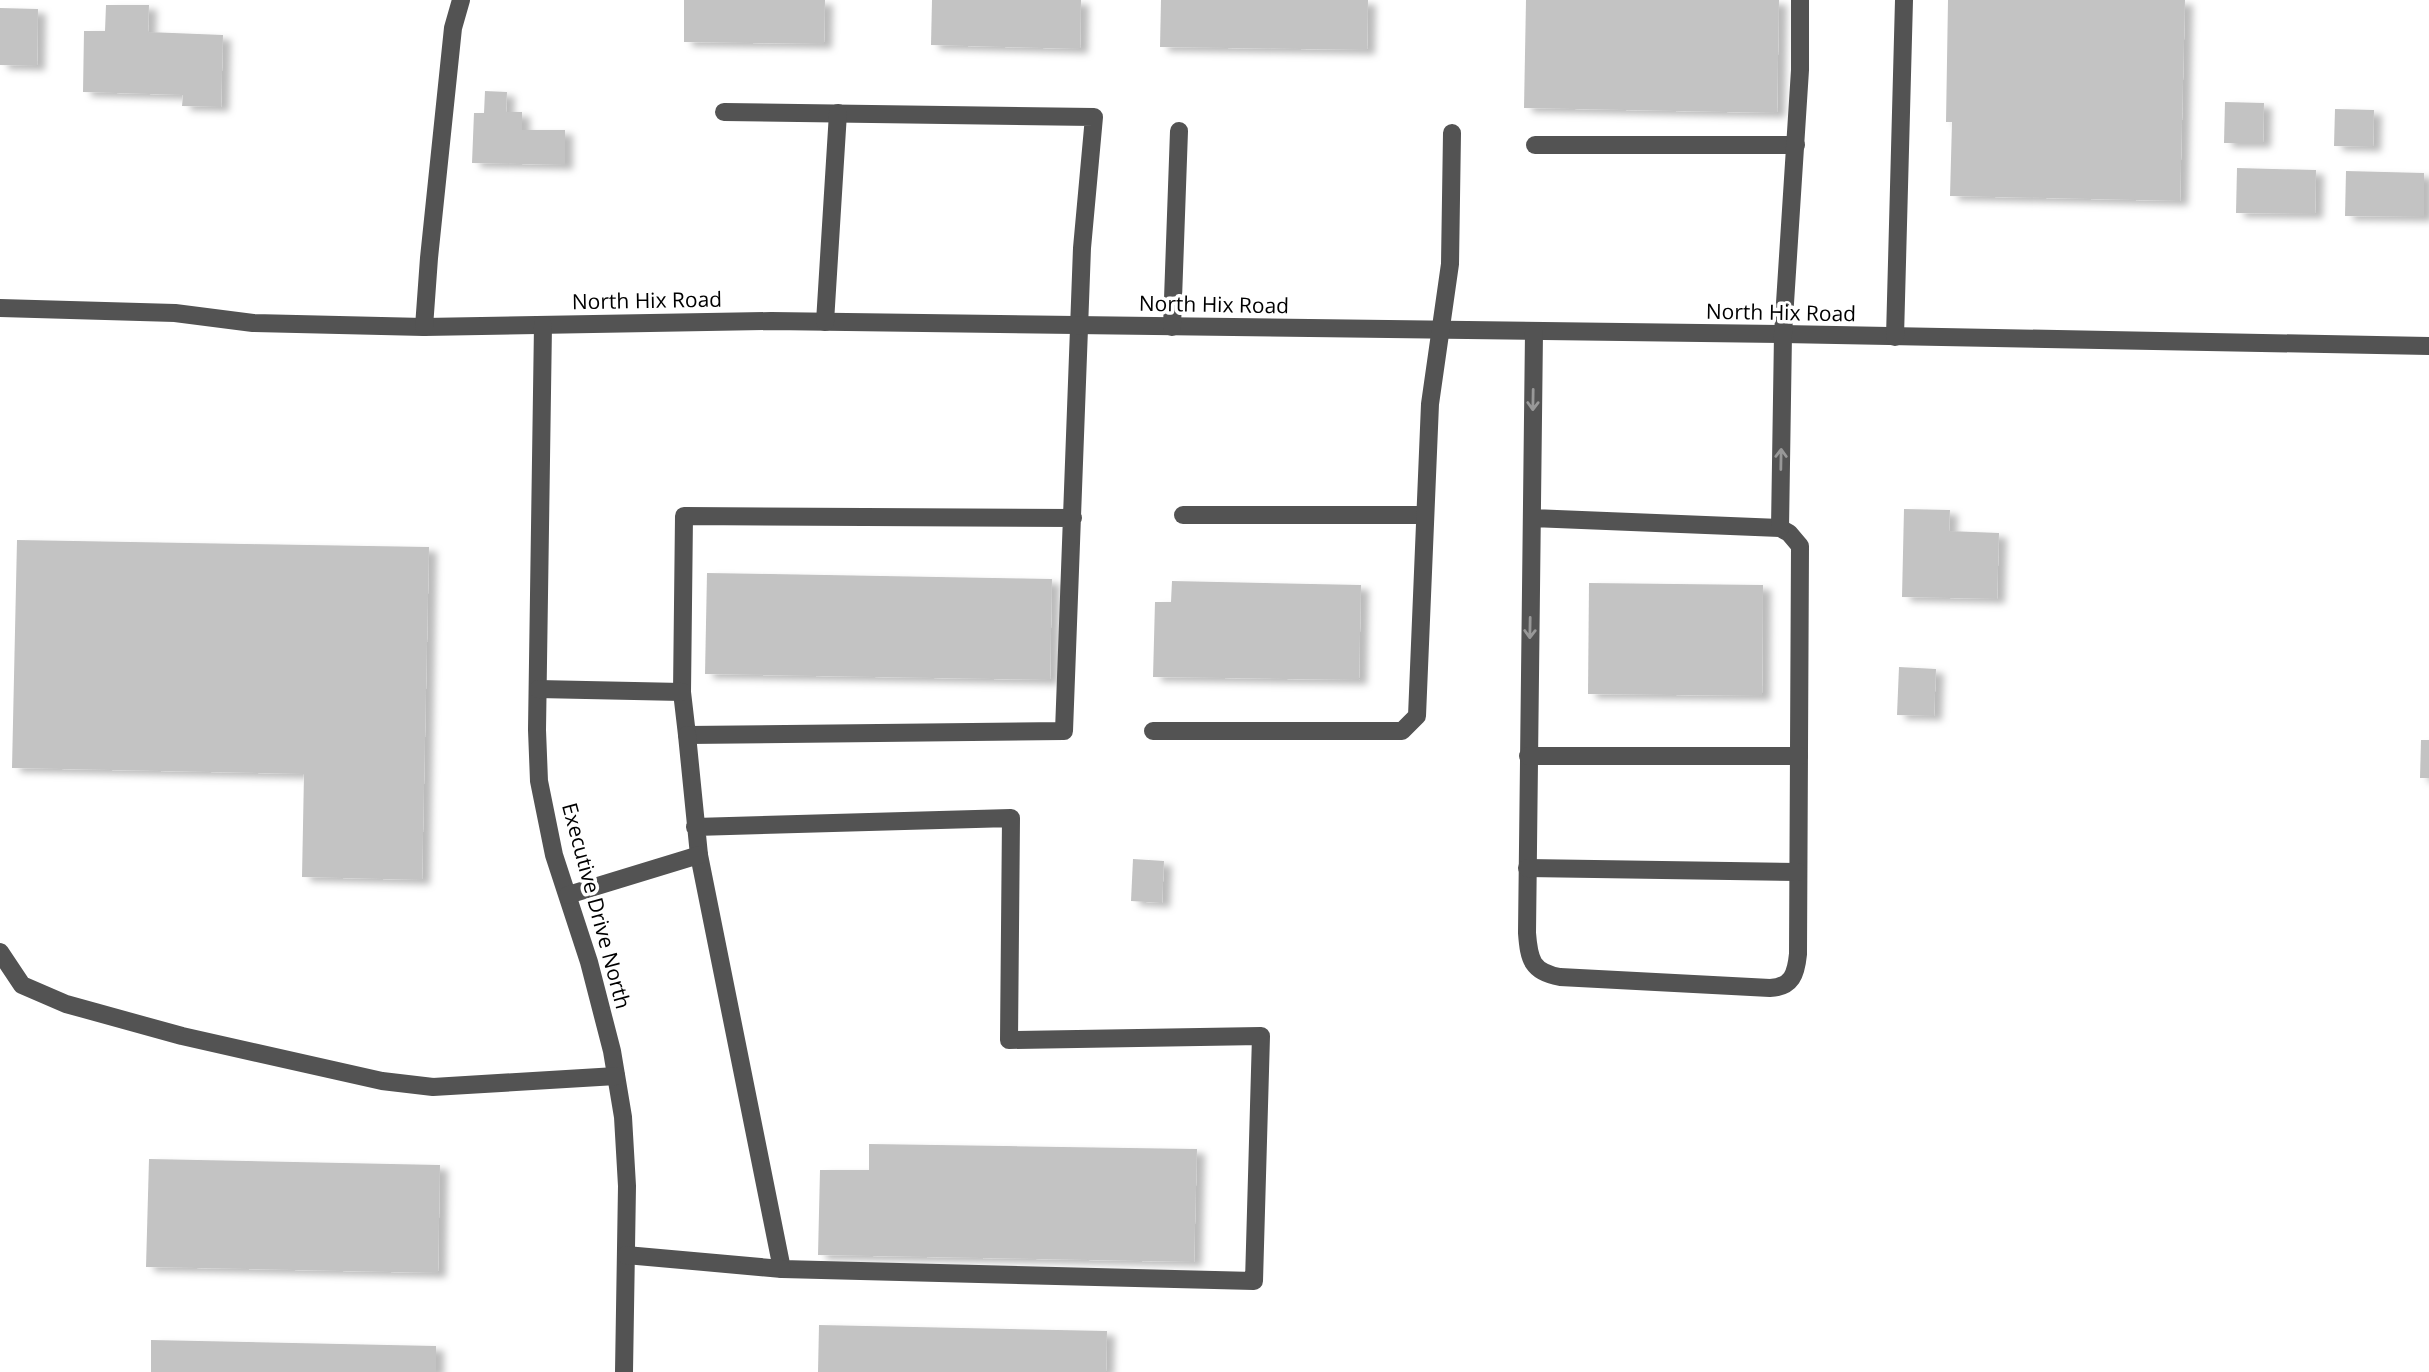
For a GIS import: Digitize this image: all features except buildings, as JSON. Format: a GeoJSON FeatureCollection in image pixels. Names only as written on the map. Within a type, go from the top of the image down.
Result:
{"type":"FeatureCollection","features":[{"type":"Feature","properties":{"kind":"street"},"geometry":{"type":"LineString","coordinates":[[424,327],[453,28],[461,0]]}},
{"type":"Feature","properties":{"kind":"street"},"geometry":{"type":"LineString","coordinates":[[1780,527],[1783,334],[1796,145],[1800,0]]}},
{"type":"Feature","properties":{"kind":"street"},"geometry":{"type":"LineString","coordinates":[[1895,337],[1904,0]]}},
{"type":"Feature","properties":{"kind":"street"},"geometry":{"type":"LineString","coordinates":[[687,735],[1064,731],[1082,248],[1094,117],[724,112]]}},
{"type":"Feature","properties":{"kind":"street"},"geometry":{"type":"LineString","coordinates":[[825,322],[838,113]]}},
{"type":"Feature","properties":{"kind":"street"},"geometry":{"type":"LineString","coordinates":[[1172,327],[1179,131]]}},
{"type":"Feature","properties":{"kind":"street"},"geometry":{"type":"LineString","coordinates":[[1153,731],[1402,731],[1417,716],[1430,404],[1450,264],[1452,133]]}},
{"type":"Feature","properties":{"kind":"street"},"geometry":{"type":"LineString","coordinates":[[1535,145],[1796,145]]}},
{"type":"Feature","properties":{"kind":"street","name":"North Hix Road"},"geometry":{"type":"LineString","coordinates":[[0,308],[174,313],[253,323],[424,327],[825,322],[1783,334],[2429,346]]}},
{"type":"Feature","properties":{"kind":"street","name":"Executive Drive North"},"geometry":{"type":"LineString","coordinates":[[543,326],[539,781],[554,855],[589,962],[623,1117],[627,1186],[624,1372]]}},
{"type":"Feature","properties":{"kind":"street"},"geometry":{"type":"LineString","coordinates":[[1532,517],[1780,527],[1796,539],[1800,546],[1797,967],[1791,982],[1786,985],[1770,988],[1560,977],[1542,973],[1532,962],[1528,943],[1527,868],[1534,332]]}},
{"type":"Feature","properties":{"kind":"street"},"geometry":{"type":"LineString","coordinates":[[1183,515],[1425,515]]}},
{"type":"Feature","properties":{"kind":"street"},"geometry":{"type":"LineString","coordinates":[[782,1269],[695,827],[682,691],[684,516],[1073,518]]}},
{"type":"Feature","properties":{"kind":"street"},"geometry":{"type":"LineString","coordinates":[[538,689],[682,691]]}},
{"type":"Feature","properties":{"kind":"street"},"geometry":{"type":"LineString","coordinates":[[1528,756],[1799,756]]}},
{"type":"Feature","properties":{"kind":"street"},"geometry":{"type":"LineString","coordinates":[[626,1255],[782,1269],[1254,1281],[1261,1036],[1009,1040],[1011,818],[695,827]]}},
{"type":"Feature","properties":{"kind":"street"},"geometry":{"type":"LineString","coordinates":[[568,895],[699,855]]}},
{"type":"Feature","properties":{"kind":"street"},"geometry":{"type":"LineString","coordinates":[[1527,868],[1798,872]]}},
{"type":"Feature","properties":{"kind":"street"},"geometry":{"type":"LineString","coordinates":[[0,952],[22,985],[66,1004],[182,1036],[382,1081],[433,1087],[616,1076]]}}]}
